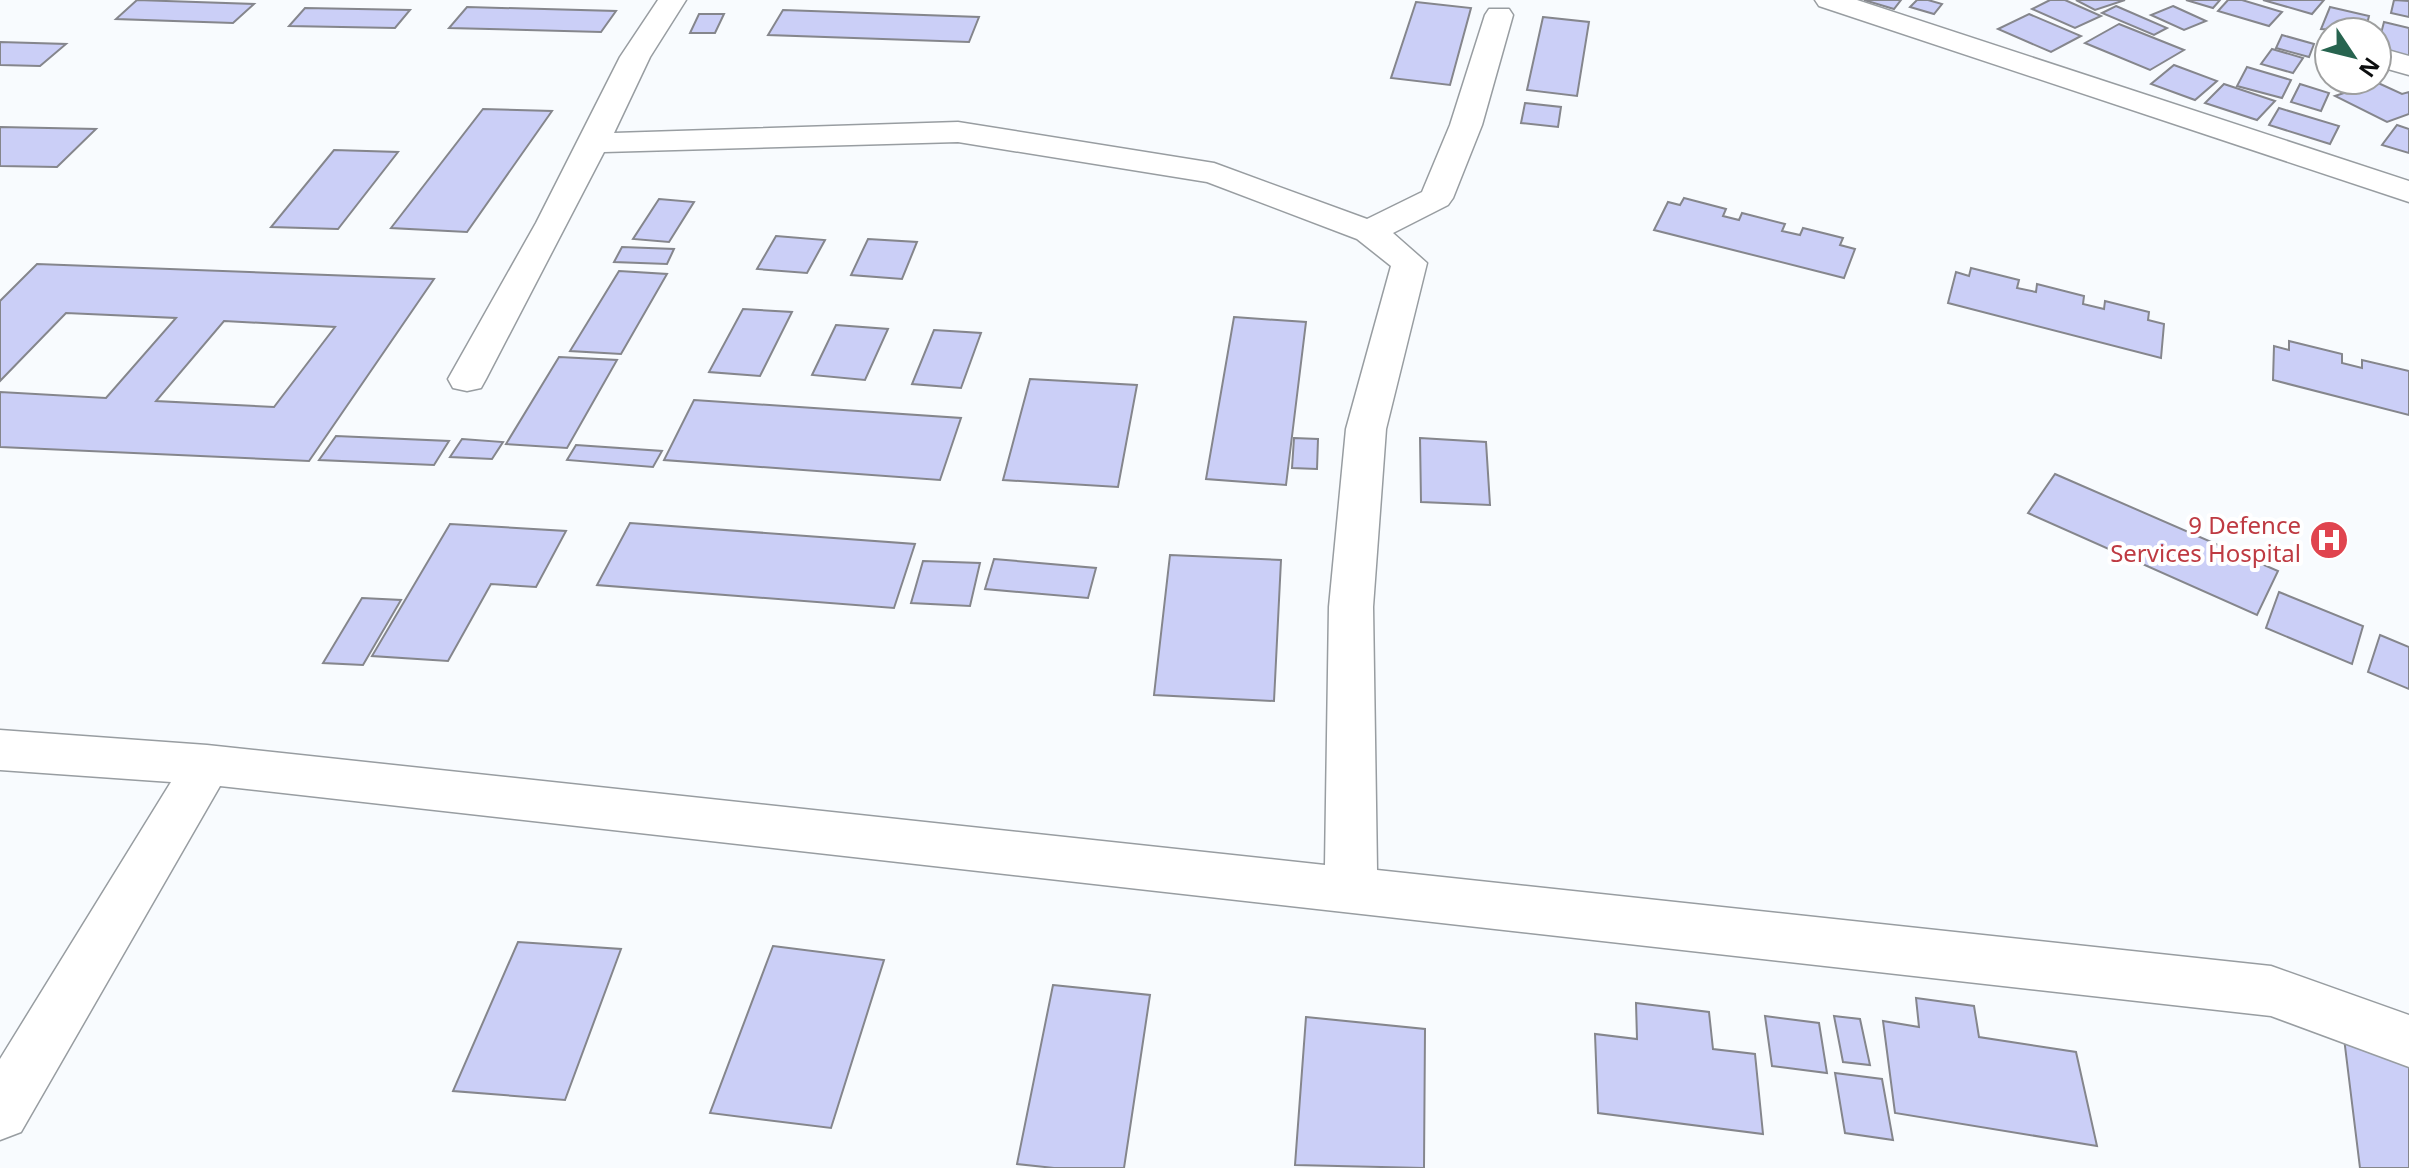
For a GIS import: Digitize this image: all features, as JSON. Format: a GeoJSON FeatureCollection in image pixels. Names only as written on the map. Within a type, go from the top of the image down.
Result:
{"type":"FeatureCollection","features":[{"type":"Feature","properties":{"kind":"street"},"geometry":{"type":"LineString","coordinates":[[467,379],[635,57],[672,0]]}},
{"type":"Feature","properties":{"kind":"street"},"geometry":{"type":"LineString","coordinates":[[1829,0],[2409,192]]}},
{"type":"Feature","properties":{"kind":"street"},"geometry":{"type":"LineString","coordinates":[[1369,232],[1436,198],[1466,125],[1499,15]]}},
{"type":"Feature","properties":{"kind":"street"},"geometry":{"type":"LineString","coordinates":[[592,143],[958,132],[1214,173],[1369,232],[1409,263],[1366,429],[1351,607],[1351,890]]}},
{"type":"Feature","properties":{"kind":"street"},"geometry":{"type":"LineString","coordinates":[[0,750],[207,765],[2271,991],[2409,1041]]}},
{"type":"Feature","properties":{"kind":"street"},"geometry":{"type":"LineString","coordinates":[[0,1112],[207,765]]}},
{"type":"Feature","properties":{"kind":"building"},"geometry":{"type":"Polygon","coordinates":[[[137,0],[254,4],[233,23],[116,19],[137,0]]]}},
{"type":"Feature","properties":{"kind":"building"},"geometry":{"type":"Polygon","coordinates":[[[1864,0],[1901,0],[1894,9],[1864,0]]]}},
{"type":"Feature","properties":{"kind":"building"},"geometry":{"type":"Polygon","coordinates":[[[1917,0],[1942,4],[1934,14],[1910,7],[1917,0]]]}},
{"type":"Feature","properties":{"kind":"building"},"geometry":{"type":"Polygon","coordinates":[[[2050,0],[2065,0],[2101,16],[2075,28],[2032,9],[2050,0]]]}},
{"type":"Feature","properties":{"kind":"building"},"geometry":{"type":"Polygon","coordinates":[[[2076,0],[2125,0],[2095,10],[2076,0]]]}},
{"type":"Feature","properties":{"kind":"building"},"geometry":{"type":"Polygon","coordinates":[[[2186,0],[2220,0],[2213,8],[2186,0]]]}},
{"type":"Feature","properties":{"kind":"building"},"geometry":{"type":"Polygon","coordinates":[[[2228,0],[2242,0],[2282,12],[2269,26],[2218,11],[2228,0]]]}},
{"type":"Feature","properties":{"kind":"building"},"geometry":{"type":"Polygon","coordinates":[[[2263,0],[2324,0],[2312,14],[2263,0]]]}},
{"type":"Feature","properties":{"kind":"building"},"geometry":{"type":"Polygon","coordinates":[[[2394,0],[2409,1],[2409,17],[2391,13],[2394,0]]]}},
{"type":"Feature","properties":{"kind":"building"},"geometry":{"type":"Polygon","coordinates":[[[1416,2],[1471,8],[1450,85],[1391,78],[1416,2]]]}},
{"type":"Feature","properties":{"kind":"building"},"geometry":{"type":"Polygon","coordinates":[[[2116,6],[2167,28],[2154,35],[2102,13],[2116,6]]]}},
{"type":"Feature","properties":{"kind":"building"},"geometry":{"type":"Polygon","coordinates":[[[2173,6],[2206,21],[2184,30],[2151,15],[2173,6]]]}},
{"type":"Feature","properties":{"kind":"building"},"geometry":{"type":"Polygon","coordinates":[[[467,7],[616,11],[601,32],[449,28],[467,7]]]}},
{"type":"Feature","properties":{"kind":"building"},"geometry":{"type":"Polygon","coordinates":[[[2330,7],[2369,16],[2326,16],[2330,7]]]}},
{"type":"Feature","properties":{"kind":"building"},"geometry":{"type":"Polygon","coordinates":[[[305,8],[410,10],[395,28],[289,26],[305,8]]]}},
{"type":"Feature","properties":{"kind":"building"},"geometry":{"type":"Polygon","coordinates":[[[783,10],[979,17],[969,42],[768,35],[783,10]]]}},
{"type":"Feature","properties":{"kind":"building"},"geometry":{"type":"Polygon","coordinates":[[[699,14],[724,14],[715,33],[690,33],[699,14]]]}},
{"type":"Feature","properties":{"kind":"building"},"geometry":{"type":"Polygon","coordinates":[[[2029,14],[2081,36],[2051,52],[1998,29],[2029,14]]]}},
{"type":"Feature","properties":{"kind":"building"},"geometry":{"type":"Polygon","coordinates":[[[1543,17],[1589,22],[1577,96],[1527,90],[1543,17]]]}},
{"type":"Feature","properties":{"kind":"building"},"geometry":{"type":"Polygon","coordinates":[[[2119,24],[2184,50],[2150,70],[2085,43],[2119,24]]]}},
{"type":"Feature","properties":{"kind":"building"},"geometry":{"type":"Polygon","coordinates":[[[2393,24],[2409,28],[2409,57],[2393,53],[2393,24]]]}},
{"type":"Feature","properties":{"kind":"building"},"geometry":{"type":"Polygon","coordinates":[[[2282,35],[2313,44],[2309,57],[2276,48],[2282,35]]]}},
{"type":"Feature","properties":{"kind":"building"},"geometry":{"type":"Polygon","coordinates":[[[0,42],[66,44],[40,66],[0,65],[0,42]]]}},
{"type":"Feature","properties":{"kind":"building"},"geometry":{"type":"Polygon","coordinates":[[[2272,49],[2303,58],[2293,73],[2261,64],[2272,49]]]}},
{"type":"Feature","properties":{"kind":"building"},"geometry":{"type":"Polygon","coordinates":[[[2174,65],[2217,81],[2195,100],[2151,84],[2174,65]]]}},
{"type":"Feature","properties":{"kind":"building"},"geometry":{"type":"Polygon","coordinates":[[[2247,67],[2291,80],[2282,98],[2237,86],[2247,67]]]}},
{"type":"Feature","properties":{"kind":"building"},"geometry":{"type":"Polygon","coordinates":[[[2224,84],[2275,101],[2257,120],[2205,103],[2224,84]]]}},
{"type":"Feature","properties":{"kind":"building"},"geometry":{"type":"Polygon","coordinates":[[[2300,84],[2313,88],[2313,96],[2328,96],[2321,111],[2291,102],[2300,84]]]}},
{"type":"Feature","properties":{"kind":"building"},"geometry":{"type":"Polygon","coordinates":[[[2393,90],[2402,94],[2409,92],[2409,114],[2387,122],[2335,96],[2393,96],[2393,90]]]}},
{"type":"Feature","properties":{"kind":"building"},"geometry":{"type":"Polygon","coordinates":[[[1525,103],[1561,107],[1558,127],[1521,123],[1525,103]]]}},
{"type":"Feature","properties":{"kind":"building"},"geometry":{"type":"Polygon","coordinates":[[[2279,108],[2339,126],[2330,144],[2269,125],[2279,108]]]}},
{"type":"Feature","properties":{"kind":"building"},"geometry":{"type":"Polygon","coordinates":[[[483,109],[552,111],[467,232],[391,228],[483,109]]]}},
{"type":"Feature","properties":{"kind":"building"},"geometry":{"type":"Polygon","coordinates":[[[2397,125],[2409,129],[2409,153],[2382,145],[2397,125]]]}},
{"type":"Feature","properties":{"kind":"building"},"geometry":{"type":"Polygon","coordinates":[[[0,127],[96,129],[57,167],[0,166],[0,127]]]}},
{"type":"Feature","properties":{"kind":"building"},"geometry":{"type":"Polygon","coordinates":[[[334,150],[398,152],[338,229],[271,227],[334,150]]]}},
{"type":"Feature","properties":{"kind":"building"},"geometry":{"type":"Polygon","coordinates":[[[1684,198],[1726,209],[1723,216],[1739,220],[1742,213],[1785,224],[1782,231],[1800,235],[1803,228],[1843,238],[1840,245],[1855,249],[1844,278],[1654,230],[1668,202],[1680,205],[1684,198]]]}},
{"type":"Feature","properties":{"kind":"building"},"geometry":{"type":"Polygon","coordinates":[[[659,199],[694,202],[669,242],[633,239],[659,199]]]}},
{"type":"Feature","properties":{"kind":"building"},"geometry":{"type":"Polygon","coordinates":[[[776,236],[825,240],[807,273],[757,269],[776,236]]]}},
{"type":"Feature","properties":{"kind":"building"},"geometry":{"type":"Polygon","coordinates":[[[868,239],[917,242],[902,279],[851,275],[868,239]]]}},
{"type":"Feature","properties":{"kind":"building"},"geometry":{"type":"Polygon","coordinates":[[[622,247],[674,249],[667,264],[614,262],[622,247]]]}},
{"type":"Feature","properties":{"kind":"building"},"geometry":{"type":"Polygon","coordinates":[[[37,264],[434,279],[309,461],[0,447],[0,392],[106,398],[176,318],[66,313],[0,381],[0,301],[37,264]],[[224,321],[156,401],[274,407],[335,327],[224,321]]]}},
{"type":"Feature","properties":{"kind":"building"},"geometry":{"type":"Polygon","coordinates":[[[1971,268],[2019,280],[2017,288],[2036,292],[2037,284],[2084,296],[2083,304],[2104,309],[2105,301],[2149,312],[2148,320],[2164,324],[2161,358],[1948,303],[1956,272],[1969,276],[1971,268]]]}},
{"type":"Feature","properties":{"kind":"building"},"geometry":{"type":"Polygon","coordinates":[[[619,271],[667,274],[621,354],[570,351],[619,271]]]}},
{"type":"Feature","properties":{"kind":"building"},"geometry":{"type":"Polygon","coordinates":[[[743,309],[792,312],[760,376],[709,372],[743,309]]]}},
{"type":"Feature","properties":{"kind":"building"},"geometry":{"type":"Polygon","coordinates":[[[1234,317],[1306,322],[1286,485],[1206,479],[1234,317]]]}},
{"type":"Feature","properties":{"kind":"building"},"geometry":{"type":"Polygon","coordinates":[[[836,325],[888,329],[865,380],[812,375],[836,325]]]}},
{"type":"Feature","properties":{"kind":"building"},"geometry":{"type":"Polygon","coordinates":[[[934,330],[981,333],[961,388],[912,384],[934,330]]]}},
{"type":"Feature","properties":{"kind":"building"},"geometry":{"type":"Polygon","coordinates":[[[2289,341],[2342,354],[2342,363],[2362,368],[2362,360],[2409,371],[2409,415],[2273,380],[2274,346],[2289,350],[2289,341]]]}},
{"type":"Feature","properties":{"kind":"building"},"geometry":{"type":"Polygon","coordinates":[[[559,357],[617,360],[567,448],[506,444],[559,357]]]}},
{"type":"Feature","properties":{"kind":"building"},"geometry":{"type":"Polygon","coordinates":[[[1030,379],[1137,385],[1118,487],[1003,480],[1030,379]]]}},
{"type":"Feature","properties":{"kind":"building"},"geometry":{"type":"Polygon","coordinates":[[[694,400],[961,418],[940,480],[664,460],[694,400]]]}},
{"type":"Feature","properties":{"kind":"building"},"geometry":{"type":"Polygon","coordinates":[[[336,436],[449,441],[434,465],[319,460],[336,436]]]}},
{"type":"Feature","properties":{"kind":"building"},"geometry":{"type":"Polygon","coordinates":[[[1294,438],[1318,439],[1317,469],[1292,468],[1294,438]]]}},
{"type":"Feature","properties":{"kind":"building"},"geometry":{"type":"Polygon","coordinates":[[[1420,438],[1486,442],[1490,505],[1421,502],[1420,438]]]}},
{"type":"Feature","properties":{"kind":"building"},"geometry":{"type":"Polygon","coordinates":[[[462,439],[503,442],[492,459],[450,457],[462,439]]]}},
{"type":"Feature","properties":{"kind":"building"},"geometry":{"type":"Polygon","coordinates":[[[576,445],[662,451],[653,467],[567,460],[576,445]]]}},
{"type":"Feature","properties":{"kind":"building"},"geometry":{"type":"Polygon","coordinates":[[[2055,474],[2278,571],[2257,615],[2028,513],[2055,474]]]}},
{"type":"Feature","properties":{"kind":"building"},"geometry":{"type":"Polygon","coordinates":[[[630,523],[915,544],[894,608],[597,585],[630,523]]]}},
{"type":"Feature","properties":{"kind":"building"},"geometry":{"type":"Polygon","coordinates":[[[450,524],[566,531],[536,587],[491,584],[448,661],[372,656],[450,524]]]}},
{"type":"Feature","properties":{"kind":"building"},"geometry":{"type":"Polygon","coordinates":[[[1170,555],[1281,560],[1274,701],[1154,695],[1170,555]]]}},
{"type":"Feature","properties":{"kind":"building"},"geometry":{"type":"Polygon","coordinates":[[[994,559],[1096,568],[1088,598],[985,589],[994,559]]]}},
{"type":"Feature","properties":{"kind":"building"},"geometry":{"type":"Polygon","coordinates":[[[923,561],[980,563],[970,606],[911,603],[923,561]]]}},
{"type":"Feature","properties":{"kind":"building"},"geometry":{"type":"Polygon","coordinates":[[[2279,592],[2363,626],[2352,664],[2266,628],[2279,592]]]}},
{"type":"Feature","properties":{"kind":"building"},"geometry":{"type":"Polygon","coordinates":[[[362,598],[401,600],[363,665],[323,663],[362,598]]]}},
{"type":"Feature","properties":{"kind":"building"},"geometry":{"type":"Polygon","coordinates":[[[2380,635],[2409,647],[2409,689],[2368,672],[2380,635]]]}},
{"type":"Feature","properties":{"kind":"building"},"geometry":{"type":"Polygon","coordinates":[[[518,942],[621,949],[565,1100],[453,1091],[518,942]]]}},
{"type":"Feature","properties":{"kind":"building"},"geometry":{"type":"Polygon","coordinates":[[[773,946],[884,960],[831,1128],[710,1113],[773,946]]]}},
{"type":"Feature","properties":{"kind":"building"},"geometry":{"type":"Polygon","coordinates":[[[1053,985],[1150,995],[1124,1168],[1054,1168],[1017,1164],[1053,985]]]}},
{"type":"Feature","properties":{"kind":"building"},"geometry":{"type":"Polygon","coordinates":[[[1916,998],[1974,1006],[1979,1037],[2076,1052],[2097,1146],[1895,1113],[1883,1021],[1919,1027],[1916,998]]]}},
{"type":"Feature","properties":{"kind":"building"},"geometry":{"type":"Polygon","coordinates":[[[1636,1003],[1709,1012],[1713,1049],[1755,1054],[1763,1134],[1598,1113],[1595,1034],[1637,1039],[1636,1003]]]}},
{"type":"Feature","properties":{"kind":"building"},"geometry":{"type":"Polygon","coordinates":[[[1765,1016],[1819,1023],[1827,1073],[1772,1066],[1765,1016]]]}},
{"type":"Feature","properties":{"kind":"building"},"geometry":{"type":"Polygon","coordinates":[[[1834,1016],[1860,1019],[1870,1065],[1843,1062],[1834,1016]]]}},
{"type":"Feature","properties":{"kind":"building"},"geometry":{"type":"Polygon","coordinates":[[[1306,1017],[1425,1029],[1424,1168],[1295,1165],[1306,1017]]]}},
{"type":"Feature","properties":{"kind":"building"},"geometry":{"type":"Polygon","coordinates":[[[2344,1038],[2409,1058],[2409,1168],[2360,1168],[2344,1038]]]}},
{"type":"Feature","properties":{"kind":"building"},"geometry":{"type":"Polygon","coordinates":[[[1835,1073],[1882,1079],[1893,1140],[1845,1133],[1835,1073]]]}},
{"type":"Feature","properties":{"kind":"place","name":"9 Defence Services Hospital"},"geometry":{"type":"Point","coordinates":[2329,540]}}]}
